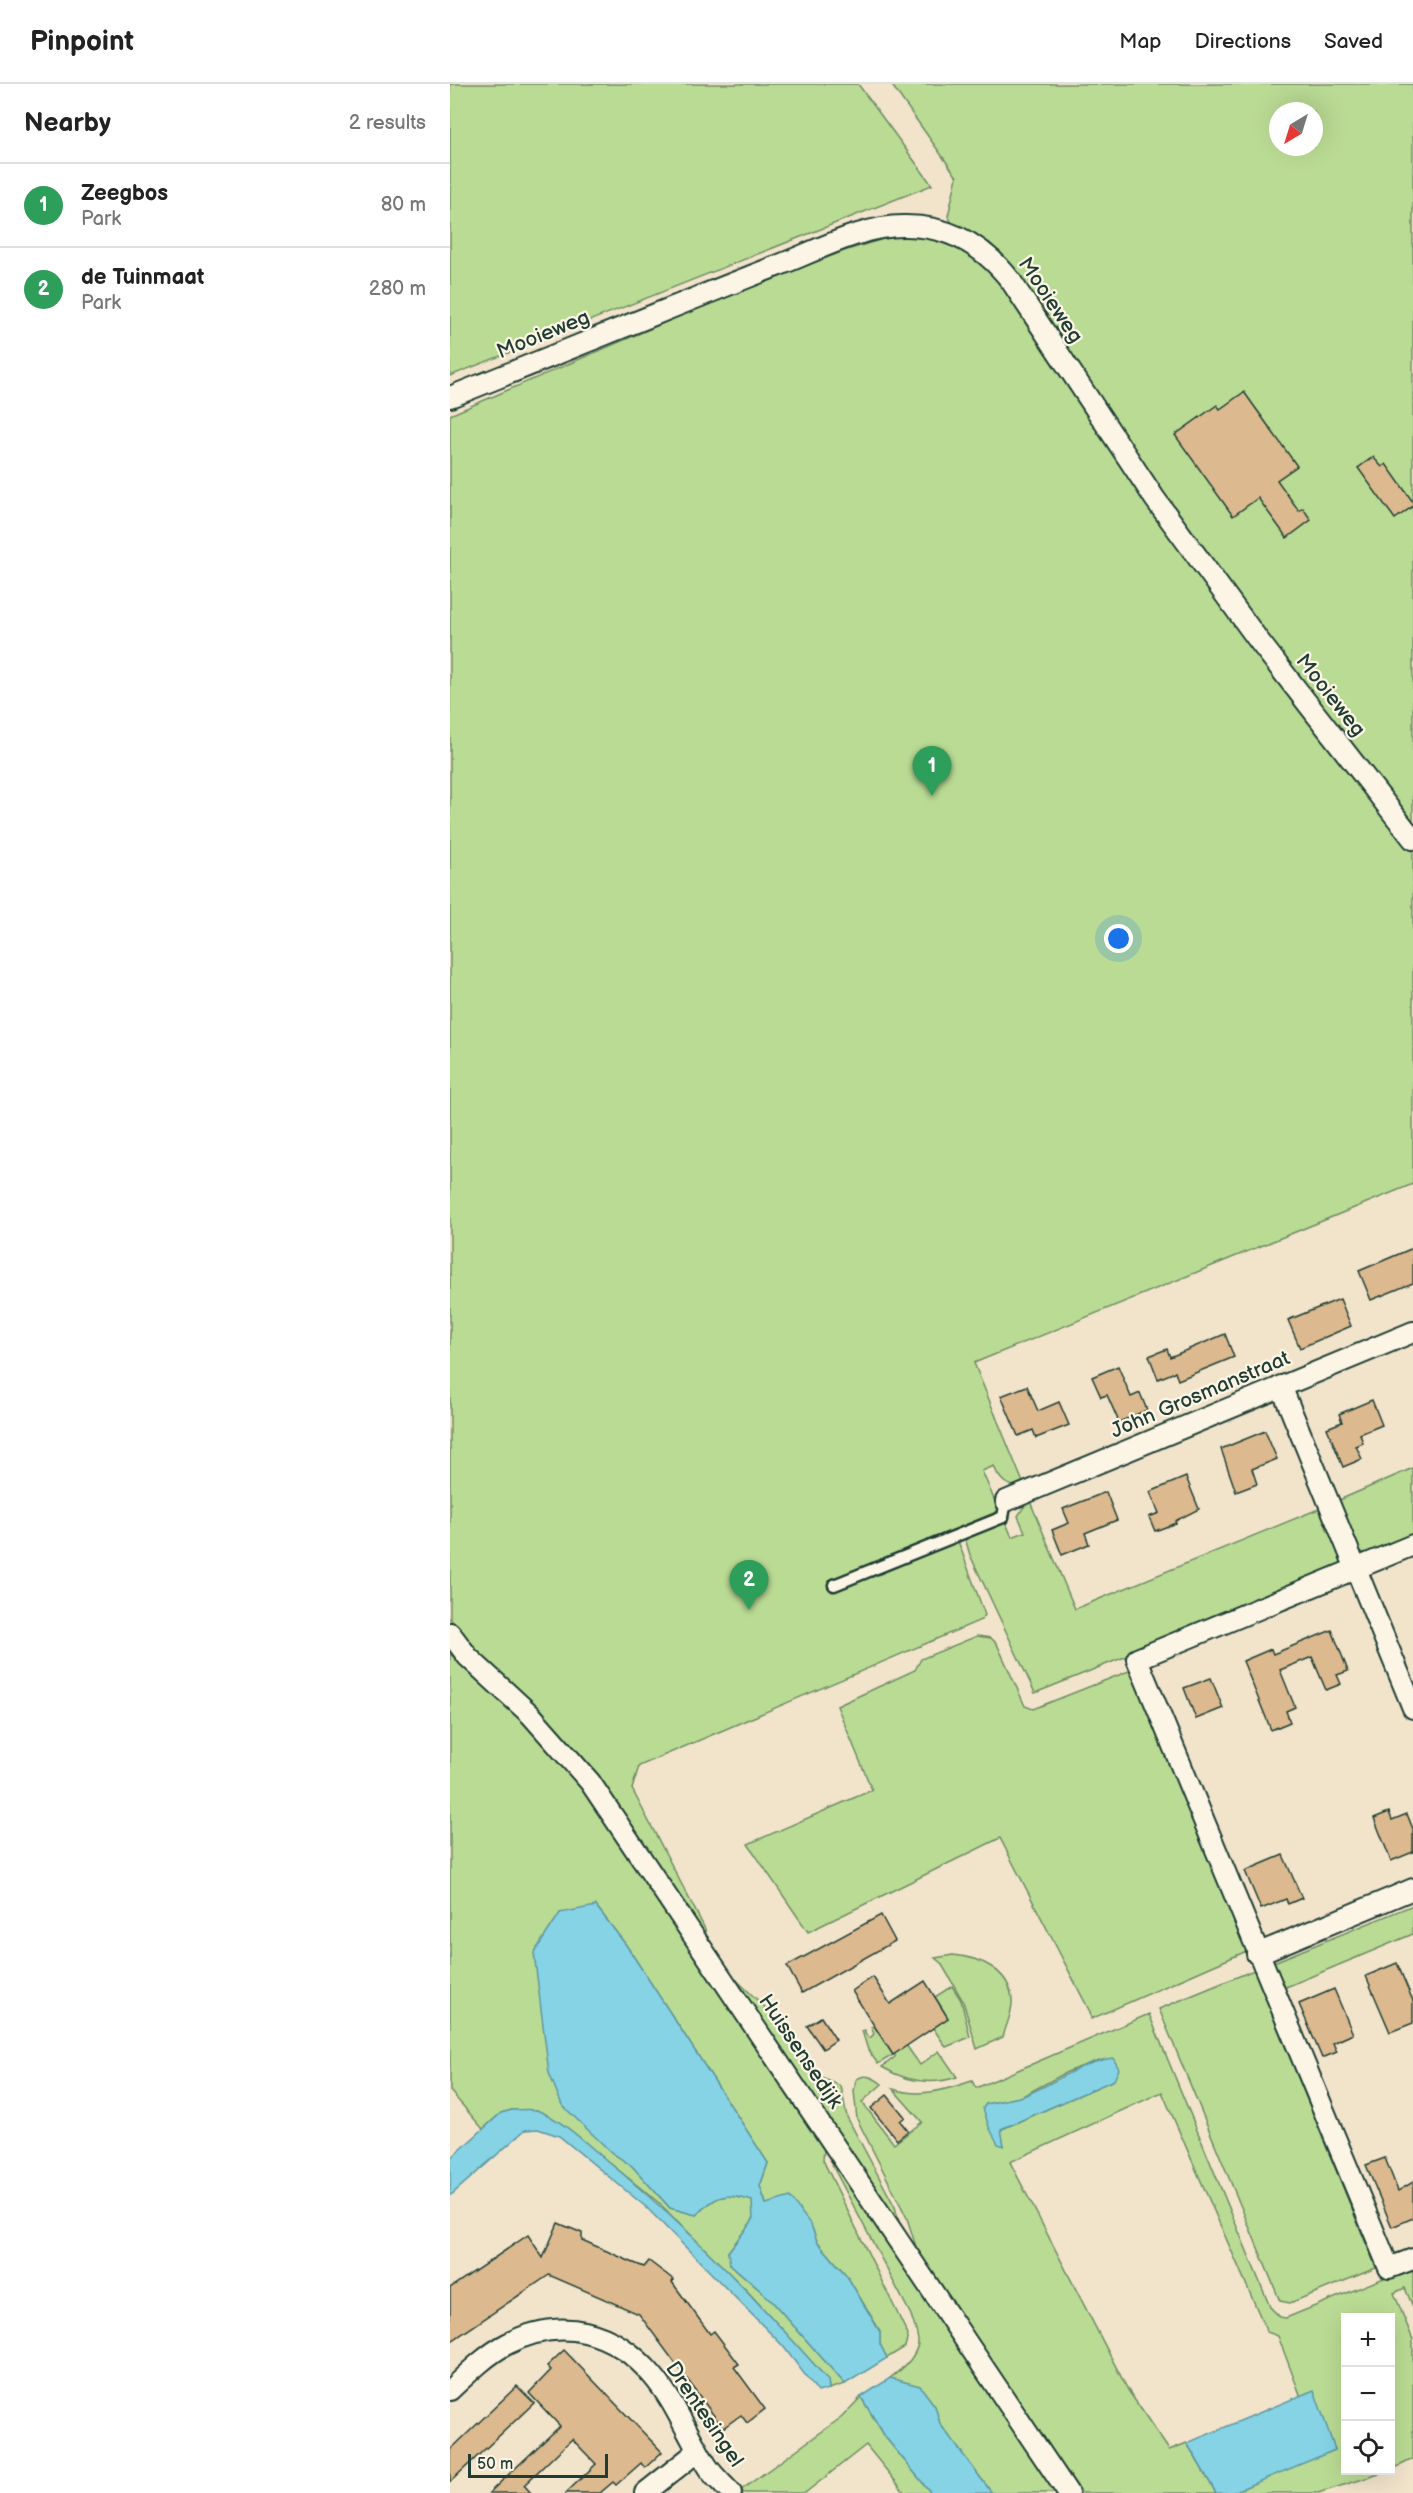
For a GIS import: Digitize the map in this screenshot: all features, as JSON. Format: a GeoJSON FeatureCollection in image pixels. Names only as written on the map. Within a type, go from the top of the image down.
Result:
{"type":"FeatureCollection","features":[{"type":"Feature","properties":{"kind":"street","name":"Mooieweg"},"geometry":{"type":"LineString","coordinates":[[450,397],[727,285],[877,228],[927,227],[962,238],[986,253],[1011,281],[1155,499],[1259,641],[1413,839]]}},
{"type":"Feature","properties":{"kind":"street","name":"John Grosmanstraat"},"geometry":{"type":"LineString","coordinates":[[1006,1501],[1413,1332]]}},
{"type":"Feature","properties":{"kind":"street"},"geometry":{"type":"LineString","coordinates":[[1281,1386],[1413,1708]]}},
{"type":"Feature","properties":{"kind":"street"},"geometry":{"type":"LineString","coordinates":[[1413,1545],[1352,1561],[1137,1659],[1257,1954],[1389,2268],[1413,2259]]}},
{"type":"Feature","properties":{"kind":"street","name":"Huissensedijk"},"geometry":{"type":"LineString","coordinates":[[450,1633],[468,1657],[531,1715],[590,1782],[1068,2493]]}},
{"type":"Feature","properties":{"kind":"street"},"geometry":{"type":"LineString","coordinates":[[1257,1954],[1413,1889]]}},
{"type":"Feature","properties":{"kind":"street","name":"Drentesingel"},"geometry":{"type":"LineString","coordinates":[[450,2390],[505,2345],[552,2328],[578,2330],[603,2337],[631,2353],[654,2377],[679,2413],[708,2469],[731,2493]]}},
{"type":"Feature","properties":{"kind":"street"},"geometry":{"type":"LineString","coordinates":[[645,2493],[698,2451]]}},
{"type":"Feature","properties":{"kind":"lane"},"geometry":{"type":"LineString","coordinates":[[834,1585],[1003,1517],[1006,1501]]}},
{"type":"Feature","properties":{"kind":"green space"},"geometry":{"type":"Polygon","coordinates":[[[450,84],[858,84],[932,185],[450,376],[450,84]]]}},
{"type":"Feature","properties":{"kind":"green space"},"geometry":{"type":"Polygon","coordinates":[[[891,84],[1413,84],[1413,1184],[974,1363],[1024,1485],[1013,1486],[1005,1482],[994,1466],[982,1471],[999,1511],[867,1565],[872,1577],[958,1541],[985,1615],[981,1620],[639,1766],[632,1789],[705,1929],[707,1940],[450,1619],[450,415],[708,304],[844,251],[893,236],[915,237],[952,223],[948,216],[957,177],[891,84]]]}},
{"type":"Feature","properties":{"kind":"green space"},"geometry":{"type":"Polygon","coordinates":[[[1413,1468],[1413,1538],[1370,1556],[1363,1553],[1349,1533],[1337,1501],[1413,1468]]]}},
{"type":"Feature","properties":{"kind":"green space"},"geometry":{"type":"Polygon","coordinates":[[[1029,1499],[1075,1609],[1321,1508],[1339,1550],[1342,1566],[1336,1572],[1035,1693],[970,1555],[965,1538],[1005,1521],[1012,1537],[1025,1532],[1018,1516],[1029,1499]]]}},
{"type":"Feature","properties":{"kind":"green space"},"geometry":{"type":"Polygon","coordinates":[[[977,1636],[991,1638],[997,1644],[1025,1706],[1033,1709],[1134,1669],[1249,1950],[1091,2019],[1090,2012],[1000,1838],[808,1932],[748,1844],[872,1790],[837,1706],[915,1670],[921,1659],[977,1636]]]}},
{"type":"Feature","properties":{"kind":"green space"},"geometry":{"type":"Polygon","coordinates":[[[450,1654],[488,1683],[547,1741],[622,1839],[825,2139],[823,2160],[908,2335],[905,2347],[887,2358],[880,2344],[880,2331],[847,2276],[817,2241],[811,2225],[766,2204],[760,2186],[768,2163],[626,1945],[596,1906],[611,2152],[632,2166],[670,2208],[696,2215],[710,2203],[722,2197],[753,2201],[753,2220],[728,2252],[730,2264],[770,2299],[845,2384],[829,2389],[828,2380],[750,2294],[659,2203],[579,2138],[537,2110],[512,2110],[501,2113],[483,2129],[450,2091],[450,1654]]]}},
{"type":"Feature","properties":{"kind":"green space"},"geometry":{"type":"Polygon","coordinates":[[[1413,1905],[1413,1934],[1279,1990],[1269,1964],[1413,1905]]]}},
{"type":"Feature","properties":{"kind":"green space"},"geometry":{"type":"Polygon","coordinates":[[[953,1955],[983,1962],[999,1973],[1010,1990],[1011,2009],[1003,2037],[977,2049],[963,2001],[941,1963],[935,1958],[953,1955]]]}},
{"type":"Feature","properties":{"kind":"green space"},"geometry":{"type":"Polygon","coordinates":[[[725,1969],[773,2015],[818,2076],[841,2086],[847,2117],[895,2207],[901,2229],[725,1969]]]}},
{"type":"Feature","properties":{"kind":"green space"},"geometry":{"type":"Polygon","coordinates":[[[1254,1970],[1376,2268],[1290,2303],[1280,2301],[1159,2009],[1254,1970]]]}},
{"type":"Feature","properties":{"kind":"green space"},"geometry":{"type":"Polygon","coordinates":[[[952,1986],[961,2000],[970,2037],[946,2047],[933,2028],[948,2018],[935,1997],[952,1986]]]}},
{"type":"Feature","properties":{"kind":"green space"},"geometry":{"type":"Polygon","coordinates":[[[1149,2014],[1270,2307],[1280,2317],[1286,2318],[1413,2266],[1413,2307],[1405,2288],[1394,2293],[1413,2340],[1413,2459],[1395,2468],[1395,2313],[1341,2313],[1341,2475],[1376,2475],[1318,2493],[1231,2493],[1335,2449],[1309,2392],[1301,2397],[1278,2336],[1267,2332],[1162,2092],[1010,2162],[1128,2390],[1169,2450],[1187,2443],[1216,2493],[1077,2493],[917,2250],[907,2218],[857,2119],[854,2091],[856,2080],[863,2076],[873,2078],[882,2084],[862,2102],[894,2144],[922,2122],[893,2089],[923,2093],[943,2090],[972,2081],[976,2088],[1149,2014]],[[1099,2060],[1067,2072],[1021,2097],[986,2104],[1004,2146],[1000,2130],[1114,2080],[1099,2060]]]}},
{"type":"Feature","properties":{"kind":"green space"},"geometry":{"type":"Polygon","coordinates":[[[874,2026],[893,2055],[878,2064],[868,2050],[862,2031],[865,2030],[865,2034],[870,2038],[874,2034],[871,2027],[874,2026]]]}},
{"type":"Feature","properties":{"kind":"green space"},"geometry":{"type":"Polygon","coordinates":[[[906,2045],[920,2065],[939,2051],[957,2077],[947,2080],[918,2081],[900,2076],[882,2067],[906,2045]]]}},
{"type":"Feature","properties":{"kind":"green space"},"geometry":{"type":"Polygon","coordinates":[[[836,2158],[1068,2493],[992,2493],[940,2424],[935,2406],[920,2387],[890,2378],[914,2355],[918,2344],[917,2333],[911,2315],[832,2165],[836,2158]]]}},
{"type":"Feature","properties":{"kind":"green space"},"geometry":{"type":"Polygon","coordinates":[[[861,2397],[886,2438],[931,2493],[905,2493],[866,2445],[805,2493],[744,2493],[741,2490],[842,2417],[861,2397]]]}},
{"type":"Feature","properties":{"kind":"water"},"geometry":{"type":"Polygon","coordinates":[[[596,1906],[626,1945],[768,2163],[760,2186],[766,2204],[790,2197],[811,2225],[817,2241],[847,2276],[880,2332],[880,2344],[887,2358],[845,2384],[770,2299],[730,2264],[728,2252],[753,2220],[752,2201],[728,2196],[721,2197],[709,2203],[696,2215],[670,2208],[632,2166],[611,2152],[562,2105],[549,2073],[534,1953],[560,1913],[596,1906]]]}},
{"type":"Feature","properties":{"kind":"water"},"geometry":{"type":"Polygon","coordinates":[[[1113,2058],[1119,2069],[1114,2080],[1001,2129],[1004,2146],[998,2144],[983,2108],[986,2104],[1023,2096],[1076,2069],[1113,2058]]]}},
{"type":"Feature","properties":{"kind":"water"},"geometry":{"type":"Polygon","coordinates":[[[529,2109],[548,2115],[565,2126],[635,2184],[749,2293],[828,2380],[829,2389],[818,2392],[783,2346],[646,2207],[559,2136],[538,2129],[525,2130],[450,2196],[450,2159],[501,2113],[529,2109]]]}},
{"type":"Feature","properties":{"kind":"water"},"geometry":{"type":"Polygon","coordinates":[[[890,2378],[920,2386],[935,2406],[940,2424],[992,2493],[931,2493],[886,2438],[861,2397],[890,2378]]]}},
{"type":"Feature","properties":{"kind":"water"},"geometry":{"type":"Polygon","coordinates":[[[1314,2390],[1335,2450],[1231,2493],[1216,2493],[1187,2443],[1314,2390]]]}},
{"type":"Feature","properties":{"kind":"building"},"geometry":{"type":"Polygon","coordinates":[[[1244,392],[1297,466],[1277,480],[1299,511],[1303,508],[1311,520],[1287,538],[1258,498],[1233,516],[1175,435],[1217,405],[1220,409],[1244,392]]]}},
{"type":"Feature","properties":{"kind":"building"},"geometry":{"type":"Polygon","coordinates":[[[1373,457],[1382,467],[1386,464],[1413,502],[1413,506],[1395,519],[1358,468],[1373,457]]]}},
{"type":"Feature","properties":{"kind":"building"},"geometry":{"type":"Polygon","coordinates":[[[1413,1248],[1413,1283],[1371,1300],[1359,1271],[1413,1248]]]}},
{"type":"Feature","properties":{"kind":"building"},"geometry":{"type":"Polygon","coordinates":[[[1340,1299],[1351,1326],[1300,1348],[1288,1320],[1340,1299]]]}},
{"type":"Feature","properties":{"kind":"building"},"geometry":{"type":"Polygon","coordinates":[[[1225,1334],[1234,1357],[1178,1380],[1175,1372],[1158,1379],[1149,1356],[1167,1349],[1170,1357],[1225,1334]]]}},
{"type":"Feature","properties":{"kind":"building"},"geometry":{"type":"Polygon","coordinates":[[[1118,1366],[1131,1397],[1140,1393],[1147,1410],[1119,1422],[1107,1395],[1101,1397],[1092,1377],[1118,1366]]]}},
{"type":"Feature","properties":{"kind":"building"},"geometry":{"type":"Polygon","coordinates":[[[1027,1386],[1038,1411],[1059,1402],[1069,1425],[1036,1438],[1033,1430],[1018,1436],[1001,1396],[1027,1386]]]}},
{"type":"Feature","properties":{"kind":"building"},"geometry":{"type":"Polygon","coordinates":[[[1372,1400],[1382,1425],[1360,1434],[1363,1443],[1356,1446],[1362,1459],[1343,1467],[1327,1428],[1342,1422],[1339,1414],[1372,1400]]]}},
{"type":"Feature","properties":{"kind":"building"},"geometry":{"type":"Polygon","coordinates":[[[1265,1431],[1277,1459],[1252,1469],[1257,1484],[1236,1492],[1221,1449],[1265,1431]]]}},
{"type":"Feature","properties":{"kind":"building"},"geometry":{"type":"Polygon","coordinates":[[[1186,1477],[1199,1509],[1175,1521],[1176,1523],[1155,1531],[1149,1517],[1159,1513],[1150,1492],[1186,1477]]]}},
{"type":"Feature","properties":{"kind":"building"},"geometry":{"type":"Polygon","coordinates":[[[1106,1492],[1117,1520],[1085,1533],[1089,1544],[1062,1555],[1052,1530],[1069,1523],[1063,1509],[1106,1492]]]}},
{"type":"Feature","properties":{"kind":"building"},"geometry":{"type":"Polygon","coordinates":[[[1332,1630],[1348,1671],[1337,1675],[1341,1684],[1326,1690],[1312,1657],[1280,1670],[1295,1707],[1286,1711],[1290,1722],[1271,1730],[1243,1661],[1271,1649],[1273,1654],[1332,1630]]]}},
{"type":"Feature","properties":{"kind":"building"},"geometry":{"type":"Polygon","coordinates":[[[1211,1678],[1223,1708],[1196,1719],[1184,1688],[1211,1678]]]}},
{"type":"Feature","properties":{"kind":"building"},"geometry":{"type":"Polygon","coordinates":[[[1389,1812],[1392,1820],[1407,1814],[1413,1829],[1413,1852],[1391,1861],[1374,1818],[1389,1812]]]}},
{"type":"Feature","properties":{"kind":"building"},"geometry":{"type":"Polygon","coordinates":[[[1283,1855],[1302,1898],[1288,1904],[1286,1899],[1261,1909],[1245,1871],[1283,1855]]]}},
{"type":"Feature","properties":{"kind":"building"},"geometry":{"type":"Polygon","coordinates":[[[881,1915],[895,1941],[802,1993],[787,1966],[881,1915]]]}},
{"type":"Feature","properties":{"kind":"building"},"geometry":{"type":"Polygon","coordinates":[[[1397,1963],[1413,2001],[1413,2023],[1390,2032],[1366,1976],[1397,1963]]]}},
{"type":"Feature","properties":{"kind":"building"},"geometry":{"type":"Polygon","coordinates":[[[873,1977],[890,2004],[925,1981],[948,2018],[893,2055],[852,1991],[873,1977]]]}},
{"type":"Feature","properties":{"kind":"building"},"geometry":{"type":"Polygon","coordinates":[[[1334,1989],[1353,2034],[1333,2043],[1337,2052],[1322,2058],[1299,2004],[1334,1989]]]}},
{"type":"Feature","properties":{"kind":"building"},"geometry":{"type":"Polygon","coordinates":[[[821,2017],[836,2040],[823,2049],[807,2026],[821,2017]]]}},
{"type":"Feature","properties":{"kind":"building"},"geometry":{"type":"Polygon","coordinates":[[[887,2095],[905,2117],[900,2121],[908,2131],[897,2140],[871,2108],[887,2095]]]}},
{"type":"Feature","properties":{"kind":"building"},"geometry":{"type":"Polygon","coordinates":[[[1385,2158],[1398,2191],[1413,2182],[1413,2218],[1392,2227],[1366,2165],[1385,2158]]]}},
{"type":"Feature","properties":{"kind":"building"},"geometry":{"type":"Polygon","coordinates":[[[558,2223],[582,2233],[582,2240],[629,2261],[644,2267],[649,2261],[674,2280],[672,2282],[710,2334],[714,2331],[739,2364],[734,2367],[765,2409],[747,2423],[741,2415],[723,2428],[639,2314],[549,2275],[450,2342],[450,2288],[528,2235],[543,2258],[558,2223]]]}},
{"type":"Feature","properties":{"kind":"building"},"geometry":{"type":"Polygon","coordinates":[[[564,2350],[662,2452],[645,2468],[641,2463],[616,2485],[613,2482],[600,2493],[566,2493],[596,2464],[572,2439],[524,2485],[531,2493],[489,2493],[560,2426],[529,2393],[551,2370],[547,2366],[564,2350]]]}},
{"type":"Feature","properties":{"kind":"building"},"geometry":{"type":"Polygon","coordinates":[[[517,2386],[534,2403],[450,2482],[450,2450],[517,2386]]]}},
{"type":"Feature","properties":{"kind":"place","name":"Zeegbos"},"geometry":{"type":"Point","coordinates":[932,796]}},
{"type":"Feature","properties":{"kind":"place","name":"de Tuinmaat"},"geometry":{"type":"Point","coordinates":[749,1610]}}]}
